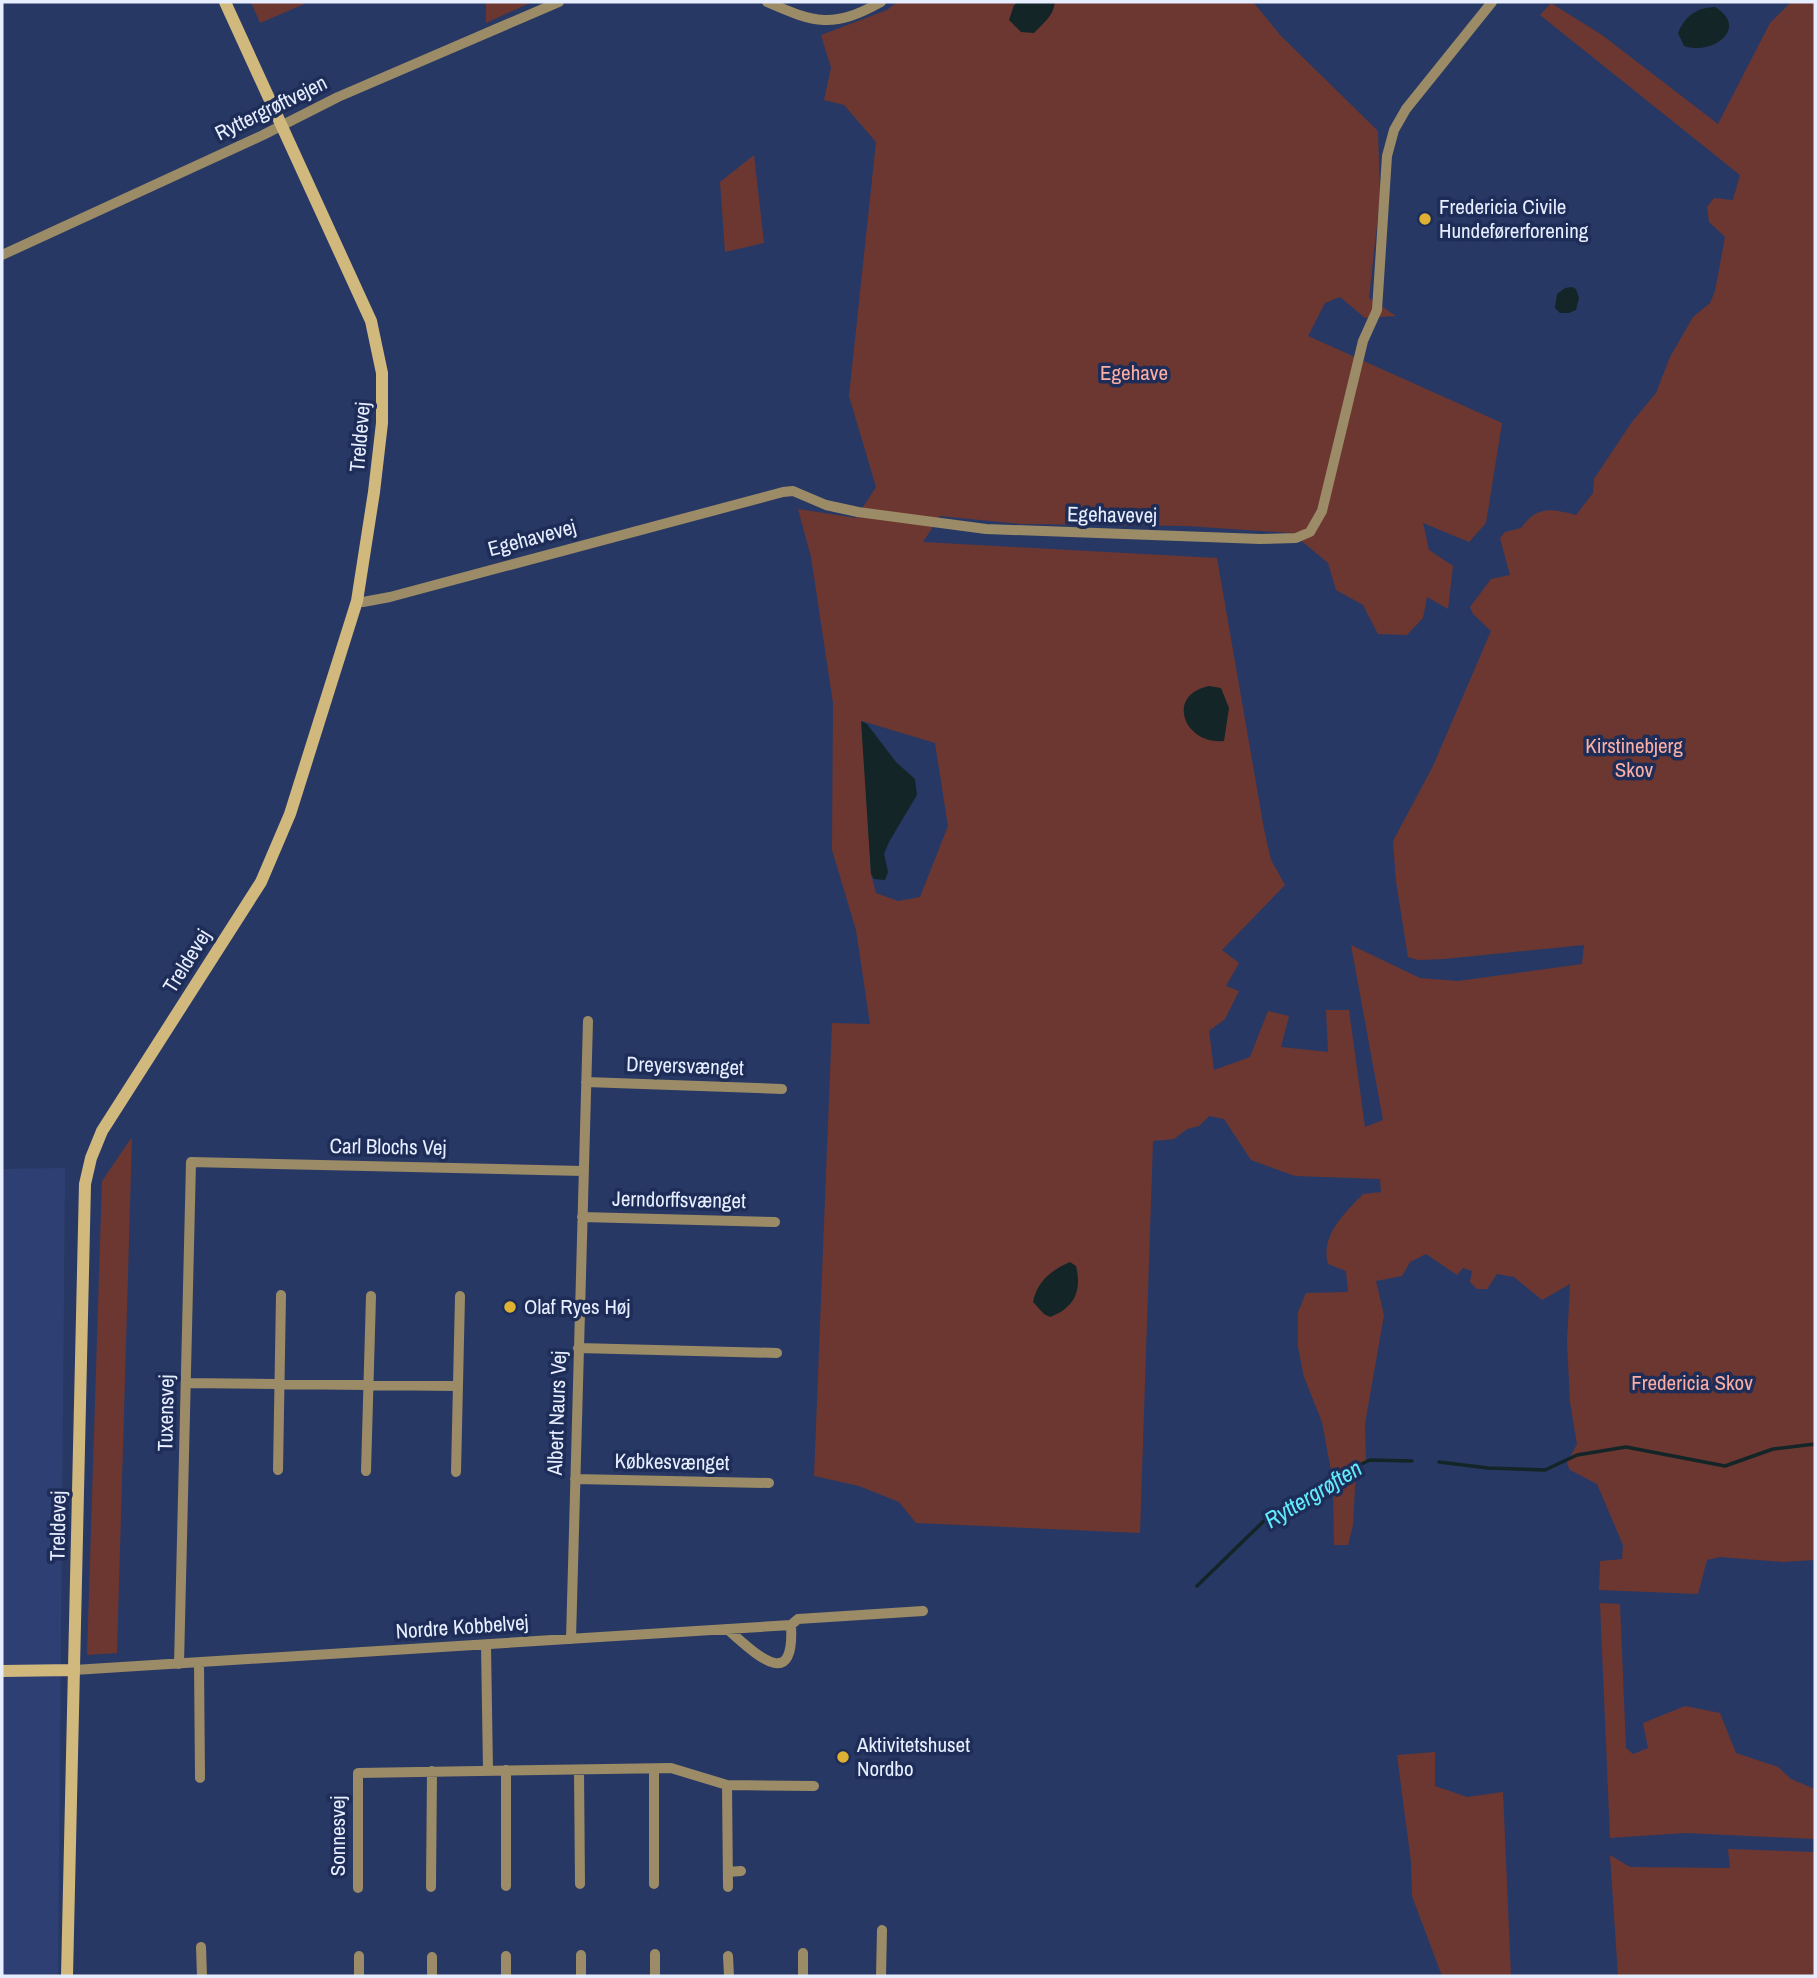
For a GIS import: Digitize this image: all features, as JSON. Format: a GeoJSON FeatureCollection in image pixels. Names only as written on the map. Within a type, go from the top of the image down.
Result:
{"type":"FeatureCollection","features":[{"type":"Feature","properties":{"kind":"street","name":"Treldevej"},"geometry":{"type":"LineString","coordinates":[[67,1976],[83,1216],[90,1158],[115,1110],[261,881],[290,814],[357,601],[382,423],[380,358],[372,321],[225,2]]}},
{"type":"Feature","properties":{"kind":"street","name":"Ryttergrøftvejen"},"geometry":{"type":"LineString","coordinates":[[2,255],[338,97],[559,2]]}},
{"type":"Feature","properties":{"kind":"street"},"geometry":{"type":"LineString","coordinates":[[767,2],[823,22],[846,19],[881,2]]}},
{"type":"Feature","properties":{"kind":"street","name":"Egehavevej"},"geometry":{"type":"LineString","coordinates":[[357,601],[390,597],[793,491],[826,505],[858,512],[986,529],[1260,539],[1296,538],[1310,532],[1322,511],[1363,341],[1377,310],[1387,156],[1394,130],[1406,109],[1492,2]]}},
{"type":"Feature","properties":{"kind":"street","name":"Albert Naurs Vej"},"geometry":{"type":"LineString","coordinates":[[570,1639],[588,1021]]}},
{"type":"Feature","properties":{"kind":"street","name":"Dreyersvænget"},"geometry":{"type":"LineString","coordinates":[[586,1082],[782,1089]]}},
{"type":"Feature","properties":{"kind":"street","name":"Carl Blochs Vej"},"geometry":{"type":"LineString","coordinates":[[191,1162],[583,1171]]}},
{"type":"Feature","properties":{"kind":"street","name":"Tuxensvej"},"geometry":{"type":"LineString","coordinates":[[179,1664],[191,1162]]}},
{"type":"Feature","properties":{"kind":"street","name":"Jerndorffsvænget"},"geometry":{"type":"LineString","coordinates":[[582,1217],[775,1222]]}},
{"type":"Feature","properties":{"kind":"street"},"geometry":{"type":"LineString","coordinates":[[278,1470],[281,1295]]}},
{"type":"Feature","properties":{"kind":"street"},"geometry":{"type":"LineString","coordinates":[[366,1471],[371,1296]]}},
{"type":"Feature","properties":{"kind":"street"},"geometry":{"type":"LineString","coordinates":[[456,1472],[460,1296]]}},
{"type":"Feature","properties":{"kind":"street"},"geometry":{"type":"LineString","coordinates":[[578,1348],[777,1353]]}},
{"type":"Feature","properties":{"kind":"street"},"geometry":{"type":"LineString","coordinates":[[186,1382],[457,1386]]}},
{"type":"Feature","properties":{"kind":"street","name":"Købkesvænget"},"geometry":{"type":"LineString","coordinates":[[575,1479],[769,1483]]}},
{"type":"Feature","properties":{"kind":"street","name":"Nordre Kobbelvej"},"geometry":{"type":"LineString","coordinates":[[2,1671],[199,1663],[791,1625],[798,1619],[923,1611]]}},
{"type":"Feature","properties":{"kind":"street"},"geometry":{"type":"LineString","coordinates":[[727,1629],[766,1662],[773,1663],[784,1661],[791,1653],[791,1625]]}},
{"type":"Feature","properties":{"kind":"street"},"geometry":{"type":"LineString","coordinates":[[486,1644],[488,1770]]}},
{"type":"Feature","properties":{"kind":"street"},"geometry":{"type":"LineString","coordinates":[[199,1663],[200,1778]]}},
{"type":"Feature","properties":{"kind":"street","name":"Sonnesvej"},"geometry":{"type":"LineString","coordinates":[[358,1888],[358,1773],[671,1768],[727,1785],[814,1786]]}},
{"type":"Feature","properties":{"kind":"street"},"geometry":{"type":"LineString","coordinates":[[654,1769],[654,1884]]}},
{"type":"Feature","properties":{"kind":"street"},"geometry":{"type":"LineString","coordinates":[[506,1770],[506,1886]]}},
{"type":"Feature","properties":{"kind":"street"},"geometry":{"type":"LineString","coordinates":[[579,1770],[580,1884]]}},
{"type":"Feature","properties":{"kind":"street"},"geometry":{"type":"LineString","coordinates":[[431,1887],[432,1771]]}},
{"type":"Feature","properties":{"kind":"street"},"geometry":{"type":"LineString","coordinates":[[727,1785],[727,1887]]}},
{"type":"Feature","properties":{"kind":"street"},"geometry":{"type":"LineString","coordinates":[[728,1872],[741,1871]]}},
{"type":"Feature","properties":{"kind":"street"},"geometry":{"type":"LineString","coordinates":[[881,1976],[882,1930]]}},
{"type":"Feature","properties":{"kind":"street"},"geometry":{"type":"LineString","coordinates":[[201,1947],[202,1976]]}},
{"type":"Feature","properties":{"kind":"street"},"geometry":{"type":"LineString","coordinates":[[803,1953],[803,1976]]}},
{"type":"Feature","properties":{"kind":"street"},"geometry":{"type":"LineString","coordinates":[[655,1954],[655,1976]]}},
{"type":"Feature","properties":{"kind":"street"},"geometry":{"type":"LineString","coordinates":[[581,1955],[581,1976]]}},
{"type":"Feature","properties":{"kind":"street"},"geometry":{"type":"LineString","coordinates":[[359,1956],[359,1972],[371,1968]]}},
{"type":"Feature","properties":{"kind":"street"},"geometry":{"type":"LineString","coordinates":[[506,1956],[506,1976]]}},
{"type":"Feature","properties":{"kind":"street"},"geometry":{"type":"LineString","coordinates":[[728,1956],[729,1976]]}},
{"type":"Feature","properties":{"kind":"street"},"geometry":{"type":"LineString","coordinates":[[432,1957],[432,1976]]}},
{"type":"Feature","properties":{"kind":"shaded area"},"geometry":{"type":"Polygon","coordinates":[[[1019,2],[1055,2],[1050,15],[1034,33],[1021,32],[1009,20],[1014,5],[1019,2]]]}},
{"type":"Feature","properties":{"kind":"shaded area"},"geometry":{"type":"Polygon","coordinates":[[[1715,7],[1725,15],[1729,23],[1723,38],[1706,47],[1684,46],[1678,33],[1684,21],[1697,11],[1715,7]]]}},
{"type":"Feature","properties":{"kind":"shaded area"},"geometry":{"type":"Polygon","coordinates":[[[1572,287],[1576,289],[1579,298],[1576,310],[1560,313],[1555,308],[1557,294],[1572,287]]]}},
{"type":"Feature","properties":{"kind":"shaded area"},"geometry":{"type":"Polygon","coordinates":[[[1209,686],[1221,688],[1229,708],[1224,741],[1210,740],[1199,735],[1190,728],[1185,718],[1187,699],[1195,691],[1209,686]]]}},
{"type":"Feature","properties":{"kind":"shaded area"},"geometry":{"type":"Polygon","coordinates":[[[861,721],[867,724],[896,762],[915,779],[917,795],[884,854],[888,872],[885,880],[874,879],[871,874],[861,721]]]}},
{"type":"Feature","properties":{"kind":"shaded area"},"geometry":{"type":"Polygon","coordinates":[[[65,1168],[58,1976],[2,1976],[2,1169],[65,1168]]]}},
{"type":"Feature","properties":{"kind":"shaded area"},"geometry":{"type":"Polygon","coordinates":[[[1070,1262],[1076,1266],[1078,1275],[1075,1297],[1065,1309],[1050,1317],[1033,1302],[1035,1295],[1046,1278],[1070,1262]]]}},
{"type":"Feature","properties":{"kind":"green space"},"geometry":{"type":"Polygon","coordinates":[[[251,2],[309,2],[260,23],[251,2]]]}},
{"type":"Feature","properties":{"kind":"green space"},"geometry":{"type":"Polygon","coordinates":[[[486,2],[532,2],[486,23],[486,2]]]}},
{"type":"Feature","properties":{"kind":"green space"},"geometry":{"type":"Polygon","coordinates":[[[897,2],[1253,2],[1281,36],[1378,131],[1380,197],[1369,298],[1396,316],[1365,318],[1340,297],[1325,303],[1308,336],[1502,423],[1486,523],[1469,542],[1423,523],[1429,550],[1453,566],[1448,609],[1427,597],[1423,618],[1407,635],[1378,634],[1363,605],[1336,590],[1328,563],[1292,533],[1186,526],[1021,524],[940,516],[923,542],[1217,558],[1264,829],[1271,860],[1285,885],[1222,950],[1239,963],[1226,986],[1239,991],[1225,1019],[1209,1031],[1214,1070],[1250,1057],[1268,1011],[1289,1016],[1281,1047],[1328,1052],[1326,1010],[1349,1010],[1365,1127],[1383,1120],[1351,945],[1420,978],[1458,981],[1582,964],[1584,945],[1444,959],[1418,960],[1408,957],[1396,881],[1393,841],[1433,766],[1491,631],[1473,614],[1470,607],[1491,579],[1510,575],[1500,538],[1505,532],[1521,528],[1539,512],[1552,510],[1576,515],[1593,493],[1594,479],[1632,422],[1656,393],[1670,357],[1693,317],[1710,303],[1715,291],[1725,237],[1709,222],[1707,207],[1714,198],[1733,200],[1740,175],[1540,15],[1551,3],[1602,35],[1718,124],[1770,23],[1791,2],[1815,2],[1815,1560],[1783,1562],[1720,1557],[1707,1560],[1698,1594],[1599,1590],[1600,1561],[1622,1559],[1623,1545],[1597,1484],[1570,1470],[1567,1463],[1577,1444],[1570,1402],[1567,1342],[1570,1284],[1542,1300],[1514,1277],[1497,1274],[1487,1289],[1477,1289],[1470,1282],[1472,1271],[1463,1268],[1457,1275],[1426,1254],[1410,1262],[1402,1276],[1376,1281],[1384,1315],[1365,1424],[1366,1462],[1356,1468],[1353,1525],[1348,1545],[1334,1545],[1333,1481],[1322,1422],[1304,1377],[1298,1347],[1298,1312],[1306,1293],[1348,1292],[1346,1271],[1328,1264],[1328,1244],[1336,1226],[1363,1194],[1381,1192],[1380,1179],[1295,1176],[1251,1160],[1224,1119],[1209,1116],[1199,1126],[1187,1129],[1174,1139],[1153,1141],[1140,1533],[916,1523],[899,1502],[859,1486],[814,1476],[832,1023],[870,1024],[856,930],[832,850],[833,703],[811,557],[798,509],[856,518],[876,487],[849,396],[876,142],[844,105],[824,100],[831,68],[821,35],[887,10],[897,2]],[[862,721],[871,874],[876,893],[898,901],[920,897],[948,826],[935,743],[862,721]]]}},
{"type":"Feature","properties":{"kind":"green space"},"geometry":{"type":"Polygon","coordinates":[[[754,155],[764,243],[725,252],[720,182],[754,155]]]}},
{"type":"Feature","properties":{"kind":"green space"},"geometry":{"type":"Polygon","coordinates":[[[132,1137],[117,1653],[87,1655],[102,1181],[132,1137]]]}},
{"type":"Feature","properties":{"kind":"green space"},"geometry":{"type":"Polygon","coordinates":[[[1600,1603],[1620,1604],[1626,1748],[1633,1754],[1648,1748],[1643,1723],[1685,1706],[1720,1713],[1736,1753],[1778,1767],[1791,1779],[1815,1789],[1815,1839],[1685,1833],[1610,1838],[1600,1603]]]}},
{"type":"Feature","properties":{"kind":"green space"},"geometry":{"type":"Polygon","coordinates":[[[1435,1752],[1435,1786],[1467,1797],[1503,1792],[1511,1975],[1522,1976],[1442,1976],[1412,1896],[1411,1862],[1397,1755],[1435,1752]]]}},
{"type":"Feature","properties":{"kind":"green space"},"geometry":{"type":"Polygon","coordinates":[[[1728,1849],[1815,1852],[1815,1976],[1618,1976],[1610,1855],[1630,1867],[1730,1868],[1728,1849]]]}},
{"type":"Feature","properties":{"kind":"waterway","name":"Ryttergrøften"},"geometry":{"type":"LineString","coordinates":[[1439,1462],[1488,1468],[1545,1470],[1577,1455],[1626,1447],[1725,1466],[1773,1449],[1815,1444]]}},
{"type":"Feature","properties":{"kind":"waterway","name":"Ryttergrøften"},"geometry":{"type":"LineString","coordinates":[[1197,1586],[1268,1517],[1336,1476],[1370,1460],[1412,1461]]}},
{"type":"Feature","properties":{"kind":"place","name":"Fredericia Civile Hundeførerforening"},"geometry":{"type":"Point","coordinates":[1425,219]}},
{"type":"Feature","properties":{"kind":"place","name":"Olaf Ryes Høj"},"geometry":{"type":"Point","coordinates":[510,1307]}},
{"type":"Feature","properties":{"kind":"place","name":"Aktivitetshuset Nordbo"},"geometry":{"type":"Point","coordinates":[843,1757]}},
{"type":"Feature","properties":{"kind":"park label","name":"Egehave"},"geometry":{"type":"Point","coordinates":[1134,373]}},
{"type":"Feature","properties":{"kind":"park label","name":"Kirstinebjerg Skov"},"geometry":{"type":"Point","coordinates":[1634,758]}},
{"type":"Feature","properties":{"kind":"park label","name":"Fredericia Skov"},"geometry":{"type":"Point","coordinates":[1692,1383]}}]}
